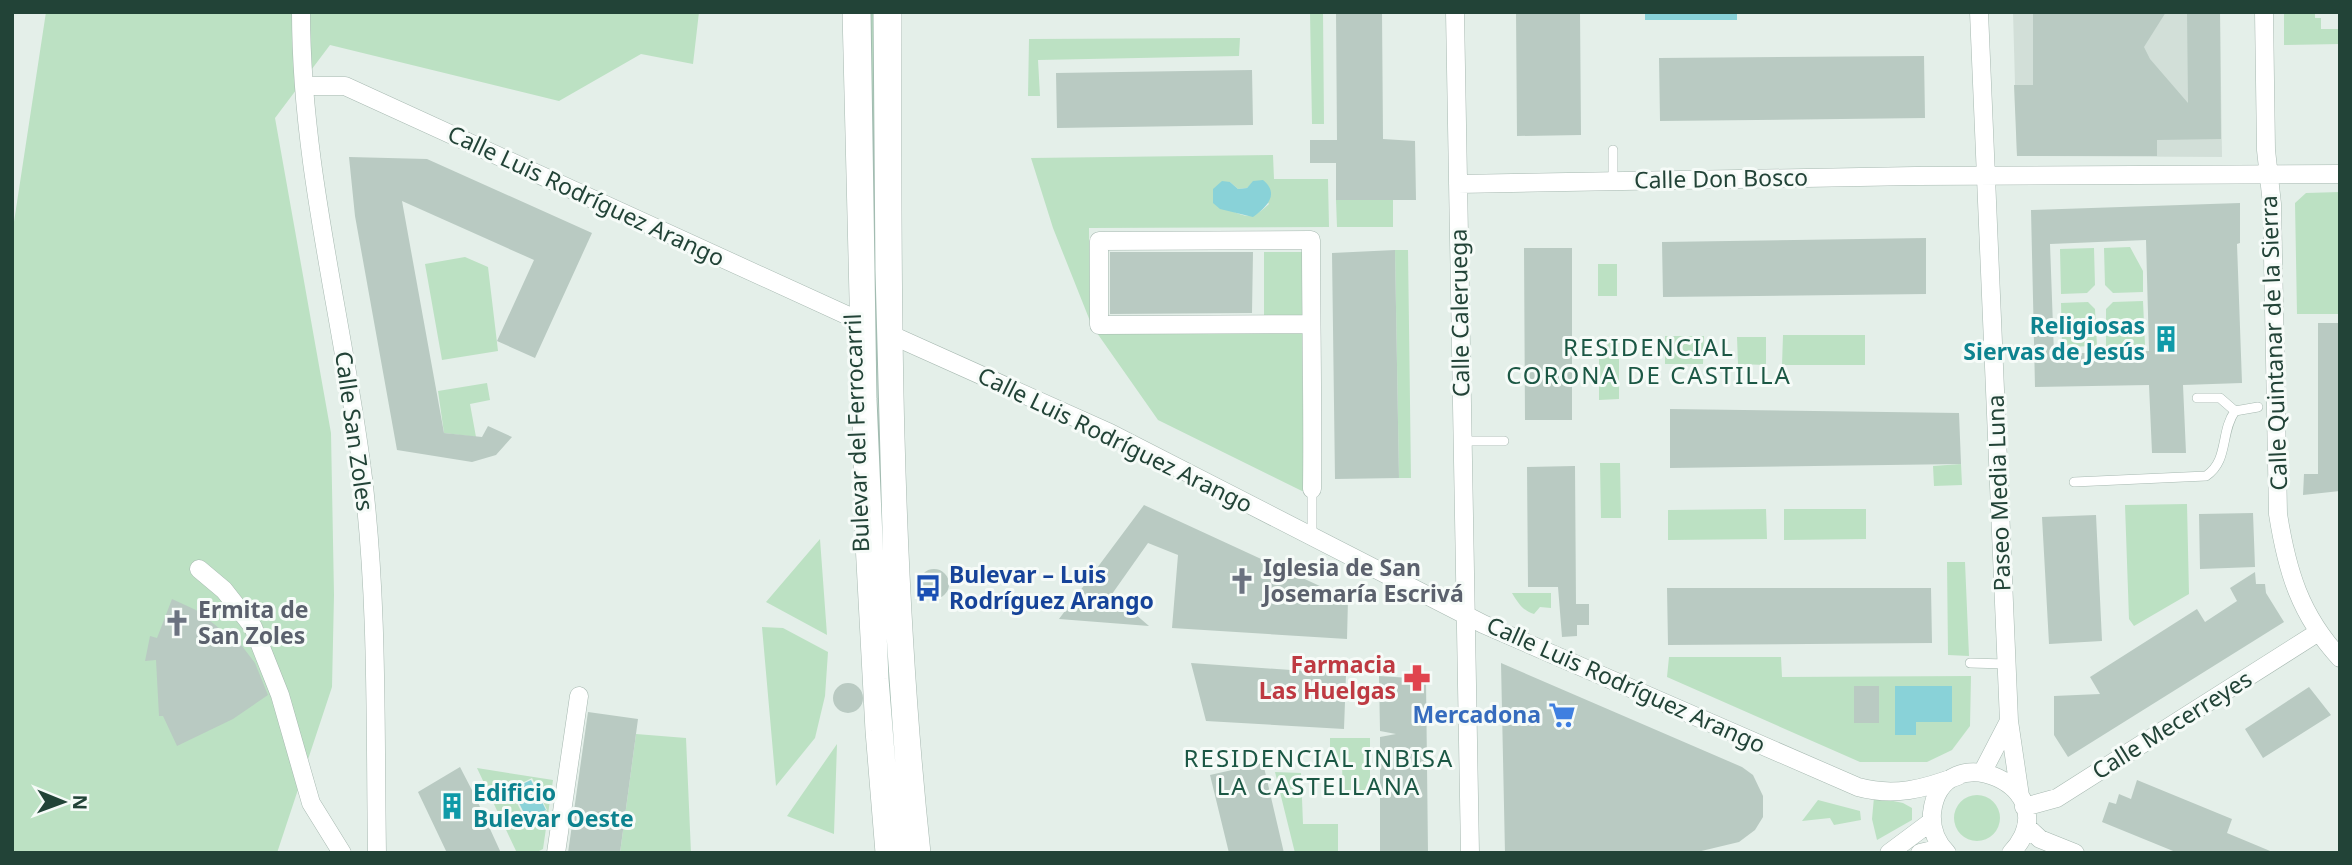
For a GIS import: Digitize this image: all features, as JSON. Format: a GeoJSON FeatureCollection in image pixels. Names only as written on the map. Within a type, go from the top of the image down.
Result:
{"type":"FeatureCollection","features":[{"type":"Feature","properties":{"kind":"main road","name":"Bulevar del Ferrocarril"},"geometry":{"type":"LineString","coordinates":[[860,12],[858,320],[878,679],[892,853]]}},
{"type":"Feature","properties":{"kind":"main road","name":"Bulevar del Ferrocarril"},"geometry":{"type":"LineString","coordinates":[[884,12],[899,690],[912,853]]}},
{"type":"Feature","properties":{"kind":"street","name":"Calle San Zoles"},"geometry":{"type":"LineString","coordinates":[[301,12],[304,86],[313,183],[356,428],[369,528],[377,853]]}},
{"type":"Feature","properties":{"kind":"street","name":"Calle Caleruega"},"geometry":{"type":"LineString","coordinates":[[1455,12],[1470,853]]}},
{"type":"Feature","properties":{"kind":"street","name":"Paseo Media Luna"},"geometry":{"type":"LineString","coordinates":[[1979,12],[2009,722],[2025,826]]}},
{"type":"Feature","properties":{"kind":"street","name":"Calle Quintanar de la Sierra"},"geometry":{"type":"LineString","coordinates":[[2264,12],[2268,175],[2272,204],[2278,514],[2286,565],[2317,633],[2340,658]]}},
{"type":"Feature","properties":{"kind":"street","name":"Calle Luis Rodríguez Arango"},"geometry":{"type":"LineString","coordinates":[[304,86],[345,86],[858,320]]}},
{"type":"Feature","properties":{"kind":"street","name":"Calle Don Bosco"},"geometry":{"type":"LineString","coordinates":[[1458,184],[2340,174]]}},
{"type":"Feature","properties":{"kind":"street"},"geometry":{"type":"LineString","coordinates":[[1311,324],[1099,325],[1099,241],[1311,240],[1312,489]]}},
{"type":"Feature","properties":{"kind":"street","name":"Calle Luis Rodríguez Arango"},"geometry":{"type":"LineString","coordinates":[[893,336],[1110,433],[1466,614],[1858,787],[1897,792],[1925,788],[1958,776],[1983,771]]}},
{"type":"Feature","properties":{"kind":"street"},"geometry":{"type":"LineString","coordinates":[[198,569],[224,590],[253,627],[280,695],[311,803],[342,853]]}},
{"type":"Feature","properties":{"kind":"street","name":"Calle Mecerreyes"},"geometry":{"type":"LineString","coordinates":[[2022,801],[2057,798],[2317,633]]}},
{"type":"Feature","properties":{"kind":"street"},"geometry":{"type":"LineString","coordinates":[[556,853],[579,696]]}},
{"type":"Feature","properties":{"kind":"street"},"geometry":{"type":"LineString","coordinates":[[2009,722],[1983,771],[2004,779],[2022,801]]}},
{"type":"Feature","properties":{"kind":"street"},"geometry":{"type":"LineString","coordinates":[[1889,853],[1931,821],[1938,794],[1958,776]]}},
{"type":"Feature","properties":{"kind":"street"},"geometry":{"type":"LineString","coordinates":[[1920,853],[1944,850],[1931,821]]}},
{"type":"Feature","properties":{"kind":"street"},"geometry":{"type":"LineString","coordinates":[[2011,853],[2025,826],[2040,839],[2075,853]]}},
{"type":"Feature","properties":{"kind":"lane","name":"Bulevar del Ferrocarril"},"geometry":{"type":"LineString","coordinates":[[848,12],[867,685],[880,853]]}},
{"type":"Feature","properties":{"kind":"lane","name":"Bulevar del Ferrocarril"},"geometry":{"type":"LineString","coordinates":[[897,12],[893,336],[907,605],[926,853]]}},
{"type":"Feature","properties":{"kind":"lane"},"geometry":{"type":"LineString","coordinates":[[1613,150],[1613,181]]}},
{"type":"Feature","properties":{"kind":"lane"},"geometry":{"type":"LineString","coordinates":[[2197,398],[2220,398],[2235,411]]}},
{"type":"Feature","properties":{"kind":"lane"},"geometry":{"type":"LineString","coordinates":[[2074,482],[2206,476],[2221,462],[2228,421],[2235,411],[2258,407]]}},
{"type":"Feature","properties":{"kind":"lane"},"geometry":{"type":"LineString","coordinates":[[1463,441],[1504,441]]}},
{"type":"Feature","properties":{"kind":"lane"},"geometry":{"type":"LineString","coordinates":[[1312,489],[1312,536]]}},
{"type":"Feature","properties":{"kind":"lane"},"geometry":{"type":"LineString","coordinates":[[1970,663],[2006,664]]}},
{"type":"Feature","properties":{"kind":"shaded area"},"geometry":{"type":"Polygon","coordinates":[[[2013,12],[2220,12],[2222,157],[2017,156],[2013,12]]]}},
{"type":"Feature","properties":{"kind":"green space"},"geometry":{"type":"Polygon","coordinates":[[[46,12],[699,12],[693,64],[641,54],[559,101],[330,45],[275,118],[331,433],[334,595],[332,687],[277,853],[12,853],[12,235],[46,12]]]}},
{"type":"Feature","properties":{"kind":"green space"},"geometry":{"type":"Polygon","coordinates":[[[868,12],[874,12],[877,235],[870,235],[868,12]]]}},
{"type":"Feature","properties":{"kind":"green space"},"geometry":{"type":"Polygon","coordinates":[[[1310,12],[1323,12],[1324,124],[1312,124],[1310,12]]]}},
{"type":"Feature","properties":{"kind":"green space"},"geometry":{"type":"Polygon","coordinates":[[[2284,12],[2315,12],[2315,18],[2321,18],[2321,29],[2340,29],[2340,44],[2284,45],[2284,12]]]}},
{"type":"Feature","properties":{"kind":"green space"},"geometry":{"type":"Polygon","coordinates":[[[1240,38],[1239,56],[1038,60],[1040,96],[1028,96],[1029,39],[1240,38]]]}},
{"type":"Feature","properties":{"kind":"green space"},"geometry":{"type":"Polygon","coordinates":[[[1273,155],[1274,179],[1328,179],[1329,227],[1089,228],[1090,321],[1053,228],[1031,158],[1273,155]],[[1254,181],[1247,188],[1238,189],[1230,182],[1232,211],[1252,215],[1269,204],[1254,181]]]}},
{"type":"Feature","properties":{"kind":"green space"},"geometry":{"type":"Polygon","coordinates":[[[2340,192],[2340,314],[2297,314],[2295,203],[2306,193],[2340,192]]]}},
{"type":"Feature","properties":{"kind":"green space"},"geometry":{"type":"Polygon","coordinates":[[[1336,200],[1393,200],[1393,227],[1337,227],[1336,200]]]}},
{"type":"Feature","properties":{"kind":"green space"},"geometry":{"type":"Polygon","coordinates":[[[2130,247],[2143,271],[2143,292],[2113,293],[2105,285],[2104,248],[2130,247]]]}},
{"type":"Feature","properties":{"kind":"green space"},"geometry":{"type":"Polygon","coordinates":[[[2094,248],[2095,285],[2087,293],[2061,294],[2060,249],[2094,248]]]}},
{"type":"Feature","properties":{"kind":"green space"},"geometry":{"type":"Polygon","coordinates":[[[1395,250],[1408,250],[1411,478],[1399,478],[1395,250]]]}},
{"type":"Feature","properties":{"kind":"green space"},"geometry":{"type":"Polygon","coordinates":[[[1264,252],[1302,252],[1302,316],[1264,316],[1264,252]]]}},
{"type":"Feature","properties":{"kind":"green space"},"geometry":{"type":"Polygon","coordinates":[[[465,257],[488,267],[498,351],[442,360],[425,264],[465,257]]]}},
{"type":"Feature","properties":{"kind":"green space"},"geometry":{"type":"Polygon","coordinates":[[[1598,264],[1617,264],[1617,296],[1598,296],[1598,264]]]}},
{"type":"Feature","properties":{"kind":"green space"},"geometry":{"type":"Polygon","coordinates":[[[2143,301],[2145,345],[2106,346],[2106,309],[2113,302],[2143,301]]]}},
{"type":"Feature","properties":{"kind":"green space"},"geometry":{"type":"Polygon","coordinates":[[[2088,302],[2095,309],[2097,346],[2062,347],[2061,303],[2088,302]]]}},
{"type":"Feature","properties":{"kind":"green space"},"geometry":{"type":"Polygon","coordinates":[[[1302,331],[1304,492],[1158,420],[1097,333],[1302,331]]]}},
{"type":"Feature","properties":{"kind":"green space"},"geometry":{"type":"Polygon","coordinates":[[[1783,335],[1865,335],[1865,365],[1782,365],[1783,335]]]}},
{"type":"Feature","properties":{"kind":"green space"},"geometry":{"type":"Polygon","coordinates":[[[1665,336],[1704,336],[1703,364],[1665,364],[1665,336]]]}},
{"type":"Feature","properties":{"kind":"green space"},"geometry":{"type":"Polygon","coordinates":[[[1737,337],[1766,337],[1766,365],[1738,364],[1737,337]]]}},
{"type":"Feature","properties":{"kind":"green space"},"geometry":{"type":"Polygon","coordinates":[[[1599,341],[1619,341],[1619,399],[1599,400],[1599,341]]]}},
{"type":"Feature","properties":{"kind":"green space"},"geometry":{"type":"Polygon","coordinates":[[[487,383],[490,400],[470,404],[476,437],[444,433],[438,391],[487,383]]]}},
{"type":"Feature","properties":{"kind":"green space"},"geometry":{"type":"Polygon","coordinates":[[[1600,463],[1620,463],[1621,518],[1601,518],[1600,463]]]}},
{"type":"Feature","properties":{"kind":"green space"},"geometry":{"type":"Polygon","coordinates":[[[1961,464],[1962,485],[1934,486],[1933,466],[1961,464]]]}},
{"type":"Feature","properties":{"kind":"green space"},"geometry":{"type":"Polygon","coordinates":[[[2187,504],[2189,594],[2134,626],[2129,619],[2125,505],[2187,504]]]}},
{"type":"Feature","properties":{"kind":"green space"},"geometry":{"type":"Polygon","coordinates":[[[1766,509],[1767,539],[1668,540],[1668,510],[1766,509]]]}},
{"type":"Feature","properties":{"kind":"green space"},"geometry":{"type":"Polygon","coordinates":[[[1784,509],[1866,509],[1866,539],[1784,540],[1784,509]]]}},
{"type":"Feature","properties":{"kind":"green space"},"geometry":{"type":"Polygon","coordinates":[[[820,539],[827,635],[766,602],[820,539]]]}},
{"type":"Feature","properties":{"kind":"green space"},"geometry":{"type":"Polygon","coordinates":[[[1947,562],[1965,562],[1969,656],[1948,655],[1947,562]]]}},
{"type":"Feature","properties":{"kind":"green space"},"geometry":{"type":"Polygon","coordinates":[[[1512,593],[1551,593],[1551,608],[1540,607],[1534,614],[1530,613],[1512,593]]]}},
{"type":"Feature","properties":{"kind":"green space"},"geometry":{"type":"Polygon","coordinates":[[[762,627],[783,628],[828,652],[825,696],[815,738],[776,786],[762,627]]]}},
{"type":"Feature","properties":{"kind":"green space"},"geometry":{"type":"Polygon","coordinates":[[[1669,657],[1781,657],[1782,677],[1971,676],[1970,726],[1952,750],[1927,762],[1860,762],[1667,677],[1669,657]],[[1951,686],[1915,722],[1952,722],[1951,686]]]}},
{"type":"Feature","properties":{"kind":"green space"},"geometry":{"type":"Polygon","coordinates":[[[636,734],[686,738],[691,853],[620,853],[636,734]]]}},
{"type":"Feature","properties":{"kind":"green space"},"geometry":{"type":"Polygon","coordinates":[[[1330,738],[1370,738],[1370,797],[1343,797],[1342,764],[1330,764],[1330,738]]]}},
{"type":"Feature","properties":{"kind":"green space"},"geometry":{"type":"Polygon","coordinates":[[[837,744],[834,834],[787,816],[837,744]]]}},
{"type":"Feature","properties":{"kind":"green space"},"geometry":{"type":"Polygon","coordinates":[[[477,768],[553,780],[543,849],[535,853],[517,853],[477,768]],[[532,778],[510,789],[526,821],[547,810],[532,778]]]}},
{"type":"Feature","properties":{"kind":"green space"},"geometry":{"type":"Polygon","coordinates":[[[1275,772],[1301,773],[1303,824],[1338,824],[1338,852],[1372,853],[1295,853],[1275,772]]]}},
{"type":"Feature","properties":{"kind":"green space"},"geometry":{"type":"Polygon","coordinates":[[[1977,795],[1993,802],[2000,818],[1993,834],[1977,841],[1961,834],[1954,818],[1961,802],[1977,795]]]}},
{"type":"Feature","properties":{"kind":"green space"},"geometry":{"type":"Polygon","coordinates":[[[1874,797],[1903,803],[1912,808],[1912,820],[1877,840],[1872,819],[1874,797]]]}},
{"type":"Feature","properties":{"kind":"green space"},"geometry":{"type":"Polygon","coordinates":[[[1818,800],[1860,811],[1861,820],[1834,825],[1830,818],[1802,821],[1818,800]]]}},
{"type":"Feature","properties":{"kind":"water"},"geometry":{"type":"Polygon","coordinates":[[[1645,12],[1737,12],[1737,20],[1645,20],[1645,12]]]}},
{"type":"Feature","properties":{"kind":"water"},"geometry":{"type":"Polygon","coordinates":[[[1263,180],[1271,190],[1270,200],[1253,217],[1220,209],[1213,203],[1213,189],[1222,181],[1230,182],[1238,189],[1247,188],[1253,181],[1263,180]]]}},
{"type":"Feature","properties":{"kind":"water"},"geometry":{"type":"Polygon","coordinates":[[[1895,686],[1952,686],[1952,722],[1916,722],[1916,735],[1895,735],[1895,686]]]}},
{"type":"Feature","properties":{"kind":"water"},"geometry":{"type":"Polygon","coordinates":[[[531,780],[546,810],[527,819],[512,789],[531,780]]]}},
{"type":"Feature","properties":{"kind":"building"},"geometry":{"type":"Polygon","coordinates":[[[1336,12],[1382,12],[1383,139],[1415,141],[1416,200],[1336,200],[1336,163],[1310,163],[1310,140],[1337,140],[1336,12]]]}},
{"type":"Feature","properties":{"kind":"building"},"geometry":{"type":"Polygon","coordinates":[[[1516,12],[1580,12],[1581,135],[1517,136],[1516,12]]]}},
{"type":"Feature","properties":{"kind":"building"},"geometry":{"type":"Polygon","coordinates":[[[2033,12],[2166,12],[2144,47],[2150,59],[2188,103],[2187,12],[2220,12],[2221,139],[2157,140],[2157,156],[2017,156],[2014,85],[2033,85],[2033,12]]]}},
{"type":"Feature","properties":{"kind":"building"},"geometry":{"type":"Polygon","coordinates":[[[1924,56],[1925,118],[1660,121],[1659,58],[1924,56]]]}},
{"type":"Feature","properties":{"kind":"building"},"geometry":{"type":"Polygon","coordinates":[[[1252,70],[1253,125],[1057,128],[1056,73],[1252,70]]]}},
{"type":"Feature","properties":{"kind":"building"},"geometry":{"type":"Polygon","coordinates":[[[349,157],[427,159],[592,233],[535,358],[497,341],[534,260],[402,201],[444,433],[482,437],[488,426],[512,437],[496,455],[472,462],[397,450],[355,216],[349,157]]]}},
{"type":"Feature","properties":{"kind":"building","name":"Religiosas Siervas de Jesús"},"geometry":{"type":"Polygon","coordinates":[[[2240,203],[2240,243],[2237,244],[2242,383],[2183,385],[2186,453],[2152,453],[2149,385],[2035,387],[2031,210],[2240,203]],[[2146,240],[2050,244],[2054,354],[2149,351],[2146,240]]]}},
{"type":"Feature","properties":{"kind":"building"},"geometry":{"type":"Polygon","coordinates":[[[1926,238],[1926,294],[1663,297],[1662,242],[1926,238]]]}},
{"type":"Feature","properties":{"kind":"building"},"geometry":{"type":"Polygon","coordinates":[[[1524,248],[1572,248],[1572,420],[1525,420],[1524,248]]]}},
{"type":"Feature","properties":{"kind":"building"},"geometry":{"type":"Polygon","coordinates":[[[1395,250],[1399,478],[1335,479],[1332,253],[1395,250]]]}},
{"type":"Feature","properties":{"kind":"building"},"geometry":{"type":"Polygon","coordinates":[[[1110,252],[1253,252],[1252,313],[1110,314],[1110,252]]]}},
{"type":"Feature","properties":{"kind":"building"},"geometry":{"type":"Polygon","coordinates":[[[2318,323],[2340,323],[2340,491],[2303,495],[2304,474],[2318,474],[2318,323]]]}},
{"type":"Feature","properties":{"kind":"building"},"geometry":{"type":"Polygon","coordinates":[[[1670,409],[1959,413],[1961,464],[1670,468],[1670,409]]]}},
{"type":"Feature","properties":{"kind":"building"},"geometry":{"type":"Polygon","coordinates":[[[1575,466],[1576,604],[1589,604],[1589,625],[1577,625],[1577,636],[1562,637],[1558,587],[1528,587],[1527,467],[1575,466]]]}},
{"type":"Feature","properties":{"kind":"building","name":"Iglesia de San Josemaría Escrivá"},"geometry":{"type":"Polygon","coordinates":[[[1144,505],[1348,599],[1347,639],[1172,628],[1178,555],[1148,543],[1112,594],[1149,626],[1059,619],[1144,505]]]}},
{"type":"Feature","properties":{"kind":"building"},"geometry":{"type":"Polygon","coordinates":[[[2253,513],[2255,567],[2200,569],[2199,514],[2253,513]]]}},
{"type":"Feature","properties":{"kind":"building"},"geometry":{"type":"Polygon","coordinates":[[[2096,515],[2102,641],[2049,644],[2042,517],[2096,515]]]}},
{"type":"Feature","properties":{"kind":"building"},"geometry":{"type":"Polygon","coordinates":[[[934,569],[945,573],[949,584],[945,595],[934,599],[923,595],[919,584],[923,573],[934,569]]]}},
{"type":"Feature","properties":{"kind":"building"},"geometry":{"type":"Polygon","coordinates":[[[2255,572],[2256,584],[2265,584],[2266,593],[2284,622],[2068,757],[2054,735],[2054,696],[2100,694],[2090,677],[2197,609],[2205,622],[2237,601],[2230,588],[2255,572]]]}},
{"type":"Feature","properties":{"kind":"building"},"geometry":{"type":"Polygon","coordinates":[[[1667,588],[1931,588],[1932,643],[1668,645],[1667,588]]]}},
{"type":"Feature","properties":{"kind":"building"},"geometry":{"type":"Polygon","coordinates":[[[172,599],[196,610],[242,646],[255,663],[268,695],[233,719],[177,746],[163,716],[159,716],[156,660],[145,661],[150,636],[157,638],[172,599]]]}},
{"type":"Feature","properties":{"kind":"building"},"geometry":{"type":"Polygon","coordinates":[[[1191,663],[1346,674],[1344,729],[1206,721],[1191,663]]]}},
{"type":"Feature","properties":{"kind":"building","name":"Mercadona"},"geometry":{"type":"Polygon","coordinates":[[[1501,663],[1742,767],[1753,775],[1763,796],[1763,817],[1755,830],[1739,842],[1693,853],[1505,853],[1501,663]]]}},
{"type":"Feature","properties":{"kind":"building"},"geometry":{"type":"Polygon","coordinates":[[[1379,676],[1426,679],[1428,853],[1380,853],[1380,737],[1396,734],[1380,731],[1379,676]]]}},
{"type":"Feature","properties":{"kind":"building"},"geometry":{"type":"Polygon","coordinates":[[[848,683],[858,688],[863,698],[858,708],[848,713],[838,708],[833,698],[838,688],[848,683]]]}},
{"type":"Feature","properties":{"kind":"building"},"geometry":{"type":"Polygon","coordinates":[[[1854,686],[1879,686],[1879,723],[1854,723],[1854,686]]]}},
{"type":"Feature","properties":{"kind":"building"},"geometry":{"type":"Polygon","coordinates":[[[2309,687],[2331,715],[2263,758],[2245,729],[2309,687]]]}},
{"type":"Feature","properties":{"kind":"building"},"geometry":{"type":"Polygon","coordinates":[[[588,712],[638,719],[620,853],[568,853],[588,712]]]}},
{"type":"Feature","properties":{"kind":"building"},"geometry":{"type":"Polygon","coordinates":[[[1263,763],[1284,853],[1229,853],[1210,775],[1263,763]]]}},
{"type":"Feature","properties":{"kind":"building","name":"Edificio Bulevar Oeste"},"geometry":{"type":"Polygon","coordinates":[[[460,767],[501,853],[447,853],[418,792],[460,767]]]}},
{"type":"Feature","properties":{"kind":"building"},"geometry":{"type":"Polygon","coordinates":[[[2137,780],[2232,819],[2227,833],[2275,853],[2178,853],[2102,822],[2109,802],[2116,804],[2119,794],[2131,799],[2137,780]]]}},
{"type":"Feature","properties":{"kind":"place","name":"Religiosas Siervas de Jesús"},"geometry":{"type":"Point","coordinates":[2166,339]}},
{"type":"Feature","properties":{"kind":"place","name":"Iglesia de San Josemaría Escrivá"},"geometry":{"type":"Point","coordinates":[1242,581]}},
{"type":"Feature","properties":{"kind":"place","name":"Bulevar – Luis Rodríguez Arango"},"geometry":{"type":"Point","coordinates":[928,588]}},
{"type":"Feature","properties":{"kind":"place","name":"Ermita de San Zoles"},"geometry":{"type":"Point","coordinates":[177,623]}},
{"type":"Feature","properties":{"kind":"place","name":"Farmacia Las Huelgas"},"geometry":{"type":"Point","coordinates":[1417,678]}},
{"type":"Feature","properties":{"kind":"place","name":"Mercadona"},"geometry":{"type":"Point","coordinates":[1562,715]}},
{"type":"Feature","properties":{"kind":"place","name":"Edificio Bulevar Oeste"},"geometry":{"type":"Point","coordinates":[452,806]}},
{"type":"Feature","properties":{"kind":"district","name":"RESIDENCIAL CORONA DE CASTILLA"},"geometry":{"type":"Point","coordinates":[1649,362]}},
{"type":"Feature","properties":{"kind":"district","name":"RESIDENCIAL INBISA LA CASTELLANA"},"geometry":{"type":"Point","coordinates":[1319,773]}}]}
